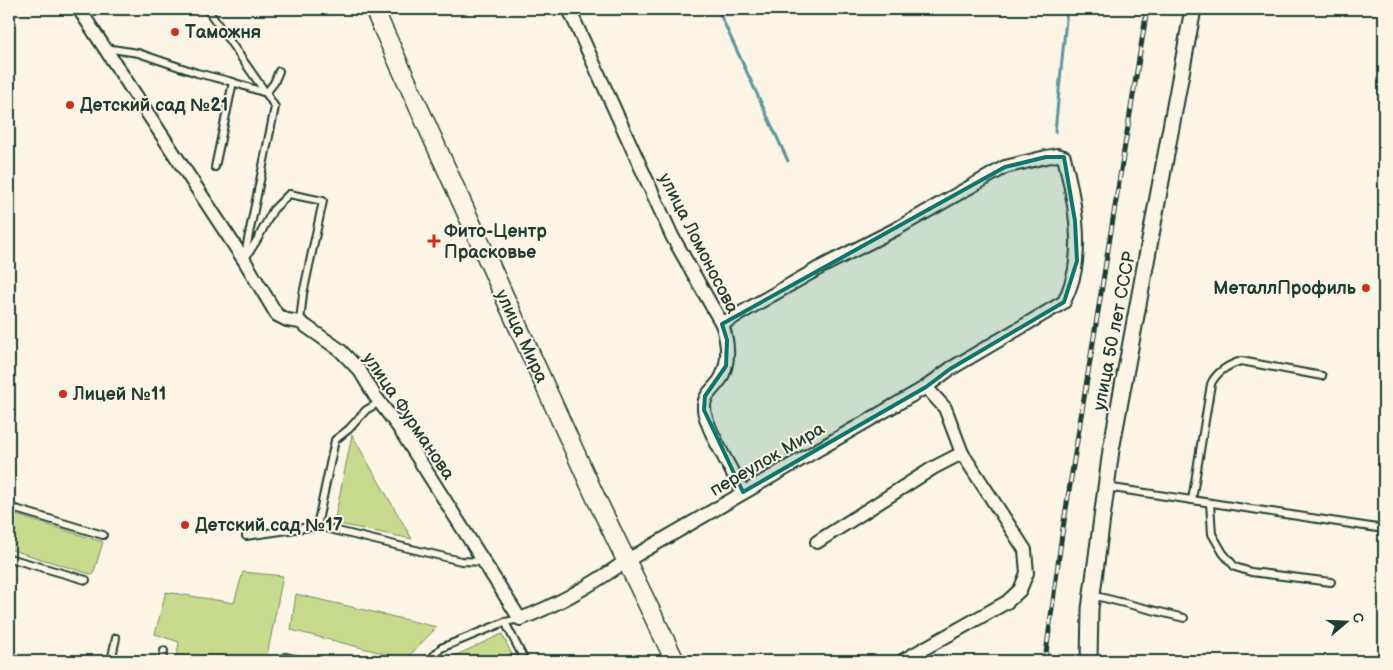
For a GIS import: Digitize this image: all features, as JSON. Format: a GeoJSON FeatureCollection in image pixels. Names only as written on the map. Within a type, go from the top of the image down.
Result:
{"type":"FeatureCollection","features":[{"type":"Feature","properties":{"kind":"main road","name":"улица Мира"},"geometry":{"type":"LineString","coordinates":[[374,9],[626,561],[675,661]]}},
{"type":"Feature","properties":{"kind":"street","name":"улица Фурманова"},"geometry":{"type":"LineString","coordinates":[[79,9],[244,260],[277,315],[287,320],[300,322],[340,350],[360,371],[374,396],[400,428],[520,619]]}},
{"type":"Feature","properties":{"kind":"street","name":"улица Ломоносова"},"geometry":{"type":"LineString","coordinates":[[569,9],[672,236],[722,324],[727,340],[726,366],[720,380],[705,396],[704,410],[709,426],[743,492]]}},
{"type":"Feature","properties":{"kind":"street","name":"улица 50 лет СССР"},"geometry":{"type":"LineString","coordinates":[[1089,661],[1092,595],[1113,440],[1193,9]]}},
{"type":"Feature","properties":{"kind":"street","name":"переулок Мира"},"geometry":{"type":"LineString","coordinates":[[626,561],[926,387],[950,369],[1064,302],[1072,282],[1076,261],[1075,221],[1064,157],[1057,155],[1005,167],[896,229],[819,268],[722,324]]}},
{"type":"Feature","properties":{"kind":"street"},"geometry":{"type":"LineString","coordinates":[[902,661],[1007,602],[1020,590],[1027,573],[1025,550],[962,453],[945,408],[926,387]]}},
{"type":"Feature","properties":{"kind":"street"},"geometry":{"type":"LineString","coordinates":[[817,542],[933,468],[962,453]]}},
{"type":"Feature","properties":{"kind":"street"},"geometry":{"type":"LineString","coordinates":[[520,619],[537,613],[601,578],[626,561]]}},
{"type":"Feature","properties":{"kind":"lane"},"geometry":{"type":"LineString","coordinates":[[207,9],[275,107],[244,260]]}},
{"type":"Feature","properties":{"kind":"lane"},"geometry":{"type":"LineString","coordinates":[[104,47],[138,53],[266,93]]}},
{"type":"Feature","properties":{"kind":"lane"},"geometry":{"type":"LineString","coordinates":[[266,93],[274,83],[279,71]]}},
{"type":"Feature","properties":{"kind":"lane"},"geometry":{"type":"LineString","coordinates":[[215,167],[233,82]]}},
{"type":"Feature","properties":{"kind":"lane"},"geometry":{"type":"LineString","coordinates":[[244,260],[258,240],[273,210],[288,194],[323,201],[303,294],[300,322]]}},
{"type":"Feature","properties":{"kind":"lane"},"geometry":{"type":"LineString","coordinates":[[1192,500],[1211,384],[1214,376],[1226,367],[1241,361],[1322,376]]}},
{"type":"Feature","properties":{"kind":"lane"},"geometry":{"type":"LineString","coordinates":[[317,526],[335,440],[349,429],[366,410],[380,402]]}},
{"type":"Feature","properties":{"kind":"lane"},"geometry":{"type":"LineString","coordinates":[[1106,488],[1384,529]]}},
{"type":"Feature","properties":{"kind":"lane"},"geometry":{"type":"LineString","coordinates":[[1210,503],[1212,534],[1223,553],[1235,567],[1251,572],[1331,582]]}},
{"type":"Feature","properties":{"kind":"lane"},"geometry":{"type":"LineString","coordinates":[[9,507],[103,535]]}},
{"type":"Feature","properties":{"kind":"lane"},"geometry":{"type":"LineString","coordinates":[[246,536],[317,526],[461,561],[485,562]]}},
{"type":"Feature","properties":{"kind":"lane"},"geometry":{"type":"LineString","coordinates":[[9,558],[86,580]]}},
{"type":"Feature","properties":{"kind":"lane"},"geometry":{"type":"LineString","coordinates":[[1092,595],[1184,618]]}},
{"type":"Feature","properties":{"kind":"lane"},"geometry":{"type":"LineString","coordinates":[[429,661],[441,648],[505,622],[520,619]]}},
{"type":"Feature","properties":{"kind":"lane"},"geometry":{"type":"LineString","coordinates":[[505,622],[525,661]]}},
{"type":"Feature","properties":{"kind":"lane"},"geometry":{"type":"LineString","coordinates":[[111,661],[116,638]]}},
{"type":"Feature","properties":{"kind":"lane"},"geometry":{"type":"LineString","coordinates":[[162,661],[164,651]]}},
{"type":"Feature","properties":{"kind":"lane"},"geometry":{"type":"LineString","coordinates":[[284,661],[285,657],[303,661]]}},
{"type":"Feature","properties":{"kind":"highlighted area"},"geometry":{"type":"Polygon","coordinates":[[[1046,157],[1064,157],[1075,221],[1077,261],[1064,302],[950,369],[926,387],[743,492],[704,410],[705,396],[726,366],[727,340],[722,324],[1005,167],[1046,157]]]}},
{"type":"Feature","properties":{"kind":"green space"},"geometry":{"type":"Polygon","coordinates":[[[352,435],[412,539],[334,523],[352,435]]]}},
{"type":"Feature","properties":{"kind":"green space"},"geometry":{"type":"Polygon","coordinates":[[[9,513],[103,542],[93,575],[9,549],[9,513]]]}},
{"type":"Feature","properties":{"kind":"green space"},"geometry":{"type":"Polygon","coordinates":[[[243,572],[283,576],[266,661],[176,661],[179,642],[155,634],[166,592],[234,603],[243,572]]]}},
{"type":"Feature","properties":{"kind":"green space"},"geometry":{"type":"Polygon","coordinates":[[[296,594],[437,627],[406,659],[291,630],[296,594]]]}},
{"type":"Feature","properties":{"kind":"green space"},"geometry":{"type":"Polygon","coordinates":[[[502,634],[515,661],[446,660],[502,634]]]}},
{"type":"Feature","properties":{"kind":"waterway"},"geometry":{"type":"LineString","coordinates":[[715,9],[719,12],[788,161]]}},
{"type":"Feature","properties":{"kind":"waterway"},"geometry":{"type":"LineString","coordinates":[[719,12],[739,9]]}},
{"type":"Feature","properties":{"kind":"waterway"},"geometry":{"type":"LineString","coordinates":[[1055,132],[1067,9]]}},
{"type":"Feature","properties":{"kind":"railway"},"geometry":{"type":"LineString","coordinates":[[1045,661],[1062,534],[1147,9]]}},
{"type":"Feature","properties":{"kind":"place","name":"Таможня"},"geometry":{"type":"Point","coordinates":[175,32]}},
{"type":"Feature","properties":{"kind":"place","name":"Детский сад №21"},"geometry":{"type":"Point","coordinates":[70,105]}},
{"type":"Feature","properties":{"kind":"place","name":"Фито-Центр Прасковье"},"geometry":{"type":"Point","coordinates":[434,241]}},
{"type":"Feature","properties":{"kind":"place","name":"МеталлПрофиль"},"geometry":{"type":"Point","coordinates":[1366,288]}},
{"type":"Feature","properties":{"kind":"place","name":"Лицей №11"},"geometry":{"type":"Point","coordinates":[63,394]}},
{"type":"Feature","properties":{"kind":"place","name":"Детский сад №17"},"geometry":{"type":"Point","coordinates":[185,525]}}]}
